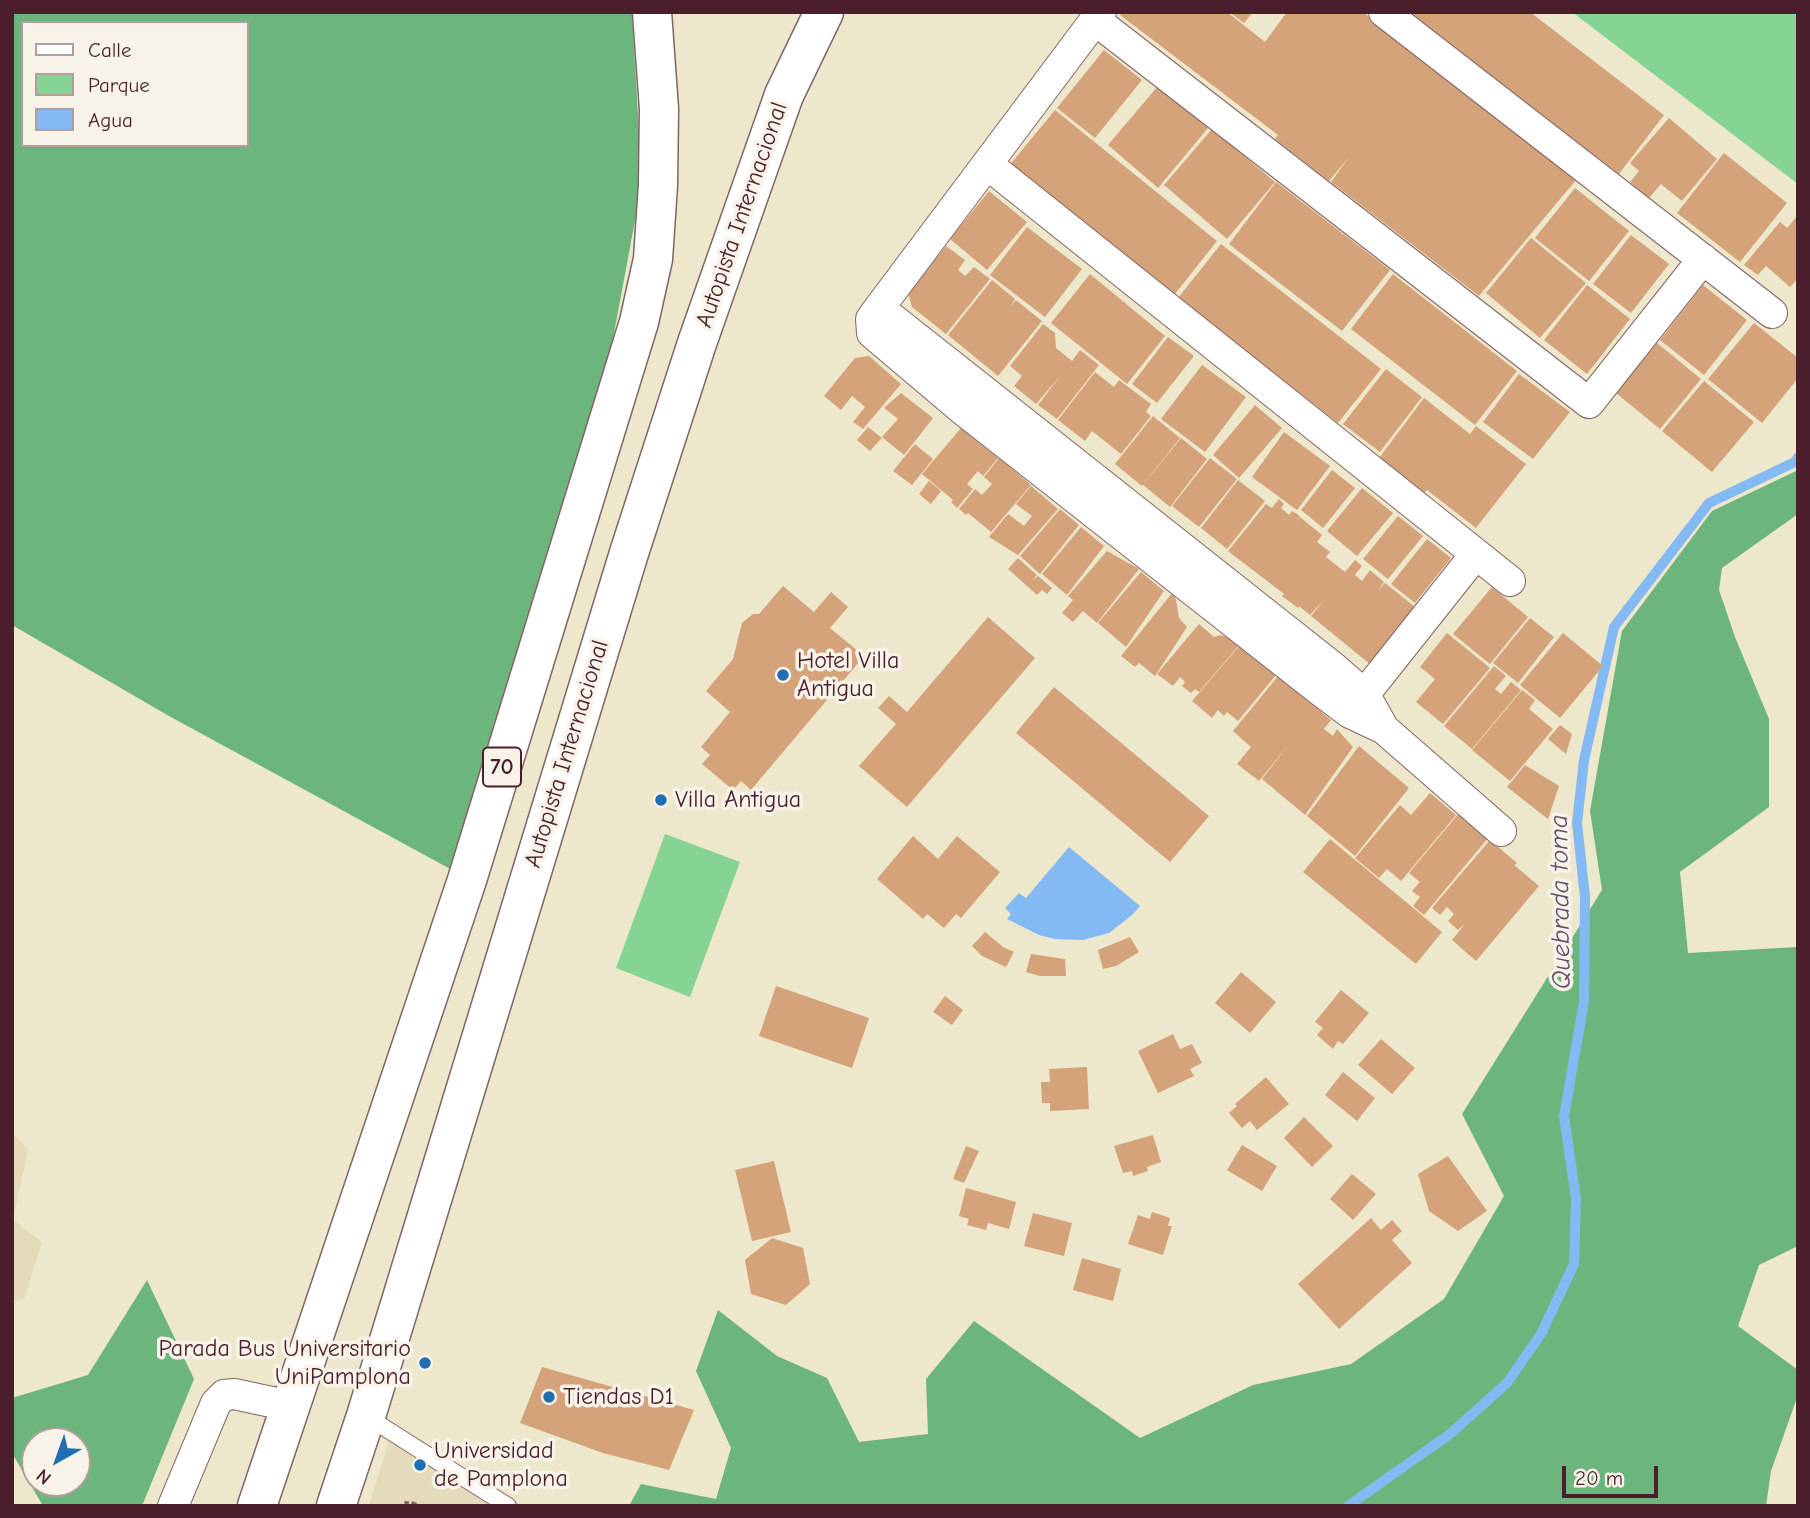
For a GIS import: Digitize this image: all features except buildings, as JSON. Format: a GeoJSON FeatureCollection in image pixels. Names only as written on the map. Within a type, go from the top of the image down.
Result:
{"type":"FeatureCollection","features":[{"type":"Feature","properties":{"kind":"highway","name":"70"},"geometry":{"type":"LineString","coordinates":[[257,1506],[467,880],[639,322],[653,259],[657,220],[659,109],[652,12]]}},
{"type":"Feature","properties":{"kind":"highway"},"geometry":{"type":"LineString","coordinates":[[657,53],[661,12]]}},
{"type":"Feature","properties":{"kind":"highway","name":"Autopista Internacional"},"geometry":{"type":"LineString","coordinates":[[336,1506],[366,1416],[641,514],[697,342],[784,95],[819,25]]}},
{"type":"Feature","properties":{"kind":"street"},"geometry":{"type":"LineString","coordinates":[[1384,12],[1772,313]]}},
{"type":"Feature","properties":{"kind":"street"},"geometry":{"type":"LineString","coordinates":[[1501,831],[1358,704],[1333,667],[878,308],[1098,16],[1589,404],[1703,259]]}},
{"type":"Feature","properties":{"kind":"street"},"geometry":{"type":"LineString","coordinates":[[987,164],[1510,581]]}},
{"type":"Feature","properties":{"kind":"street"},"geometry":{"type":"LineString","coordinates":[[1358,704],[1475,555]]}},
{"type":"Feature","properties":{"kind":"street"},"geometry":{"type":"LineString","coordinates":[[173,1506],[216,1403],[224,1395],[234,1394],[290,1406]]}},
{"type":"Feature","properties":{"kind":"lane"},"geometry":{"type":"LineString","coordinates":[[366,1416],[508,1506]]}},
{"type":"Feature","properties":{"kind":"path"},"geometry":{"type":"LineString","coordinates":[[406,1506],[407,1502],[418,1506]]}},
{"type":"Feature","properties":{"kind":"shaded area"},"geometry":{"type":"Polygon","coordinates":[[[12,1133],[28,1149],[13,1220],[42,1242],[24,1299],[12,1301],[12,1133]]]}},
{"type":"Feature","properties":{"kind":"shaded area","name":"Universidad de Pamplona"},"geometry":{"type":"Polygon","coordinates":[[[394,1424],[523,1506],[369,1506],[394,1424]]]}},
{"type":"Feature","properties":{"kind":"green space"},"geometry":{"type":"Polygon","coordinates":[[[12,12],[632,12],[642,183],[609,360],[454,871],[169,716],[12,625],[12,12]]]}},
{"type":"Feature","properties":{"kind":"green space"},"geometry":{"type":"Polygon","coordinates":[[[1572,12],[1798,12],[1798,184],[1572,12]]]}},
{"type":"Feature","properties":{"kind":"green space"},"geometry":{"type":"Polygon","coordinates":[[[1798,468],[1798,514],[1722,568],[1719,590],[1769,719],[1769,807],[1680,872],[1688,953],[1798,947],[1798,1246],[1759,1265],[1738,1326],[1798,1370],[1798,1395],[1771,1471],[1766,1506],[629,1506],[641,1484],[716,1499],[731,1448],[696,1371],[718,1310],[777,1356],[827,1378],[859,1442],[928,1434],[926,1379],[974,1321],[1140,1438],[1253,1385],[1351,1364],[1444,1299],[1504,1196],[1462,1114],[1602,890],[1590,811],[1622,631],[1712,511],[1798,468]]]}},
{"type":"Feature","properties":{"kind":"green space"},"geometry":{"type":"Polygon","coordinates":[[[665,834],[740,862],[690,997],[616,968],[665,834]]]}},
{"type":"Feature","properties":{"kind":"green space"},"geometry":{"type":"Polygon","coordinates":[[[147,1280],[194,1379],[142,1506],[43,1506],[38,1497],[91,1497],[91,1427],[21,1427],[21,1468],[12,1453],[12,1398],[88,1375],[147,1280]]]}},
{"type":"Feature","properties":{"kind":"water"},"geometry":{"type":"Polygon","coordinates":[[[1069,847],[1140,906],[1109,933],[1083,940],[1055,939],[1039,935],[1007,919],[1011,914],[1005,908],[1019,893],[1026,898],[1069,847]]]}},
{"type":"Feature","properties":{"kind":"waterway","name":"Quebrada toma"},"geometry":{"type":"LineString","coordinates":[[1348,1506],[1450,1434],[1507,1383],[1541,1334],[1574,1264],[1576,1199],[1564,1116],[1584,1002],[1585,897],[1577,823],[1584,760],[1614,627],[1709,503],[1795,462],[1798,457]]}},
{"type":"Feature","properties":{"kind":"place","name":"Hotel Villa Antigua"},"geometry":{"type":"Point","coordinates":[783,675]}},
{"type":"Feature","properties":{"kind":"place","name":"Villa Antigua"},"geometry":{"type":"Point","coordinates":[661,800]}},
{"type":"Feature","properties":{"kind":"place","name":"Parada Bus Universitario UniPamplona"},"geometry":{"type":"Point","coordinates":[425,1363]}},
{"type":"Feature","properties":{"kind":"place","name":"Tiendas D1"},"geometry":{"type":"Point","coordinates":[549,1397]}},
{"type":"Feature","properties":{"kind":"place","name":"Universidad de Pamplona"},"geometry":{"type":"Point","coordinates":[420,1465]}}]}
